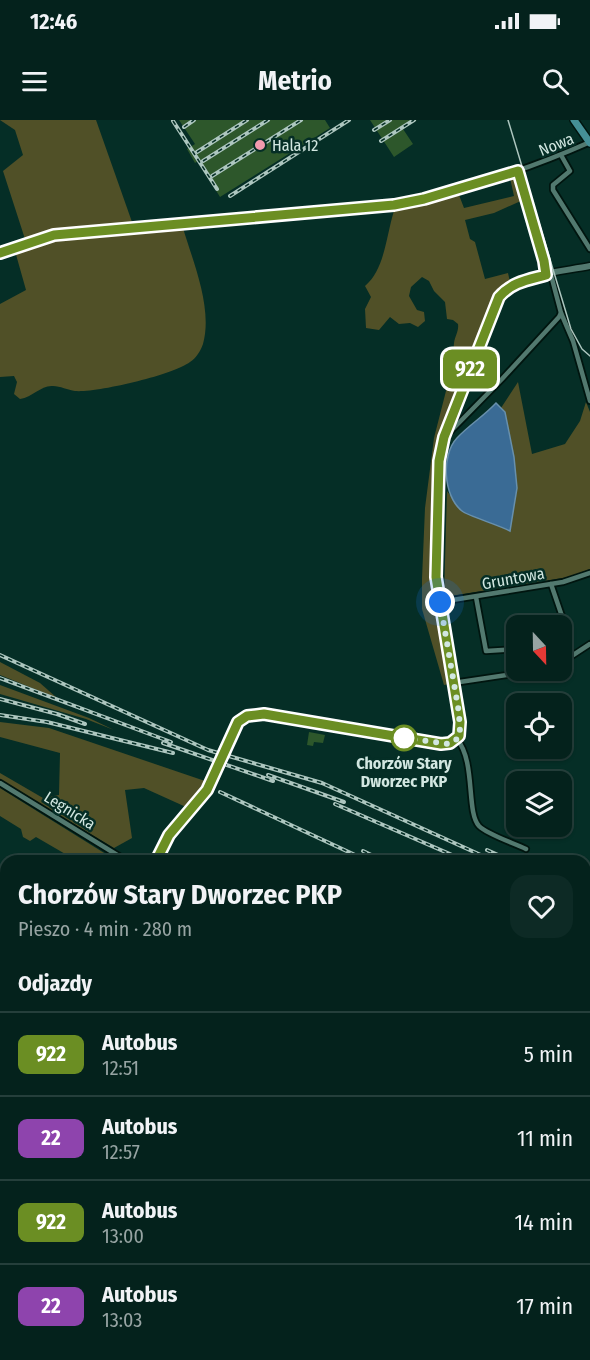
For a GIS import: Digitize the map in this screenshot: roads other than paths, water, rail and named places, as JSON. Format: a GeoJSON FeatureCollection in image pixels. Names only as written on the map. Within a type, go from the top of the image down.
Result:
{"type":"FeatureCollection","features":[{"type":"Feature","properties":{"kind":"main road"},"geometry":{"type":"LineString","coordinates":[[574,120],[590,143]]}},
{"type":"Feature","properties":{"kind":"street","name":"Nowa"},"geometry":{"type":"LineString","coordinates":[[0,253],[54,235],[394,205],[424,199],[518,171],[590,143]]}},
{"type":"Feature","properties":{"kind":"street"},"geometry":{"type":"LineString","coordinates":[[561,155],[570,171],[553,185],[553,190],[590,249]]}},
{"type":"Feature","properties":{"kind":"street"},"geometry":{"type":"LineString","coordinates":[[518,171],[548,275],[573,341],[590,401]]}},
{"type":"Feature","properties":{"kind":"street"},"geometry":{"type":"LineString","coordinates":[[228,747],[238,722],[254,714],[441,744],[457,739],[461,727],[436,577],[439,461],[444,437],[499,297],[517,282],[590,266]]}},
{"type":"Feature","properties":{"kind":"street"},"geometry":{"type":"LineString","coordinates":[[444,437],[502,379],[561,313]]}},
{"type":"Feature","properties":{"kind":"street","name":"Gruntowa"},"geometry":{"type":"LineString","coordinates":[[440,602],[551,584],[590,573]]}},
{"type":"Feature","properties":{"kind":"street"},"geometry":{"type":"LineString","coordinates":[[551,584],[562,615]]}},
{"type":"Feature","properties":{"kind":"street"},"geometry":{"type":"LineString","coordinates":[[476,597],[486,651],[506,650]]}},
{"type":"Feature","properties":{"kind":"street"},"geometry":{"type":"LineString","coordinates":[[572,656],[590,644]]}},
{"type":"Feature","properties":{"kind":"street"},"geometry":{"type":"LineString","coordinates":[[453,683],[506,675]]}},
{"type":"Feature","properties":{"kind":"street"},"geometry":{"type":"LineString","coordinates":[[457,739],[466,756],[474,816],[479,826],[526,849]]}},
{"type":"Feature","properties":{"kind":"street"},"geometry":{"type":"LineString","coordinates":[[159,855],[169,835],[212,781]]}},
{"type":"Feature","properties":{"kind":"street","name":"Legnicka"},"geometry":{"type":"LineString","coordinates":[[0,783],[117,855]]}},
{"type":"Feature","properties":{"kind":"water"},"geometry":{"type":"Polygon","coordinates":[[[496,403],[505,412],[514,457],[517,488],[510,531],[462,511],[451,496],[446,475],[448,454],[452,445],[496,403]]]}},
{"type":"Feature","properties":{"kind":"tunnel"},"geometry":{"type":"LineString","coordinates":[[211,781],[228,747]]}},
{"type":"Feature","properties":{"kind":"tram line"},"geometry":{"type":"LineString","coordinates":[[508,120],[571,329],[582,349],[590,356]]}},
{"type":"Feature","properties":{"kind":"railway"},"geometry":{"type":"LineString","coordinates":[[184,127],[194,120]]}},
{"type":"Feature","properties":{"kind":"railway"},"geometry":{"type":"LineString","coordinates":[[197,152],[247,120]]}},
{"type":"Feature","properties":{"kind":"railway"},"geometry":{"type":"LineString","coordinates":[[203,161],[268,120]]}},
{"type":"Feature","properties":{"kind":"railway"},"geometry":{"type":"LineString","coordinates":[[212,176],[301,120]]}},
{"type":"Feature","properties":{"kind":"railway"},"geometry":{"type":"LineString","coordinates":[[230,196],[349,120]]}},
{"type":"Feature","properties":{"kind":"railway"},"geometry":{"type":"LineString","coordinates":[[374,130],[390,120]]}},
{"type":"Feature","properties":{"kind":"railway"},"geometry":{"type":"LineString","coordinates":[[381,141],[414,120]]}},
{"type":"Feature","properties":{"kind":"railway"},"geometry":{"type":"LineString","coordinates":[[173,121],[217,189]]}},
{"type":"Feature","properties":{"kind":"railway"},"geometry":{"type":"LineString","coordinates":[[0,655],[208,750],[322,783],[481,855]]}},
{"type":"Feature","properties":{"kind":"railway"},"geometry":{"type":"LineString","coordinates":[[0,678],[171,742]]}},
{"type":"Feature","properties":{"kind":"railway"},"geometry":{"type":"LineString","coordinates":[[0,699],[85,724]]}},
{"type":"Feature","properties":{"kind":"railway"},"geometry":{"type":"LineString","coordinates":[[0,715],[47,722],[173,753]]}},
{"type":"Feature","properties":{"kind":"railway"},"geometry":{"type":"LineString","coordinates":[[163,743],[273,781]]}},
{"type":"Feature","properties":{"kind":"railway"},"geometry":{"type":"LineString","coordinates":[[268,775],[344,802]]}},
{"type":"Feature","properties":{"kind":"railway"},"geometry":{"type":"LineString","coordinates":[[220,792],[355,855]]}},
{"type":"Feature","properties":{"kind":"railway"},"geometry":{"type":"LineString","coordinates":[[335,804],[452,855]]}},
{"type":"Feature","properties":{"kind":"railway"},"geometry":{"type":"LineString","coordinates":[[487,850],[498,855]]}},
{"type":"Feature","properties":{"kind":"railway"},"geometry":{"type":"LineString","coordinates":[[363,851],[371,855]]}},
{"type":"Feature","properties":{"kind":"place","name":"Hala 12"},"geometry":{"type":"Point","coordinates":[260,145]}},
{"type":"Feature","properties":{"kind":"place","name":"Chorzów Stary Dworzec PKP"},"geometry":{"type":"Point","coordinates":[404,738]}}]}
